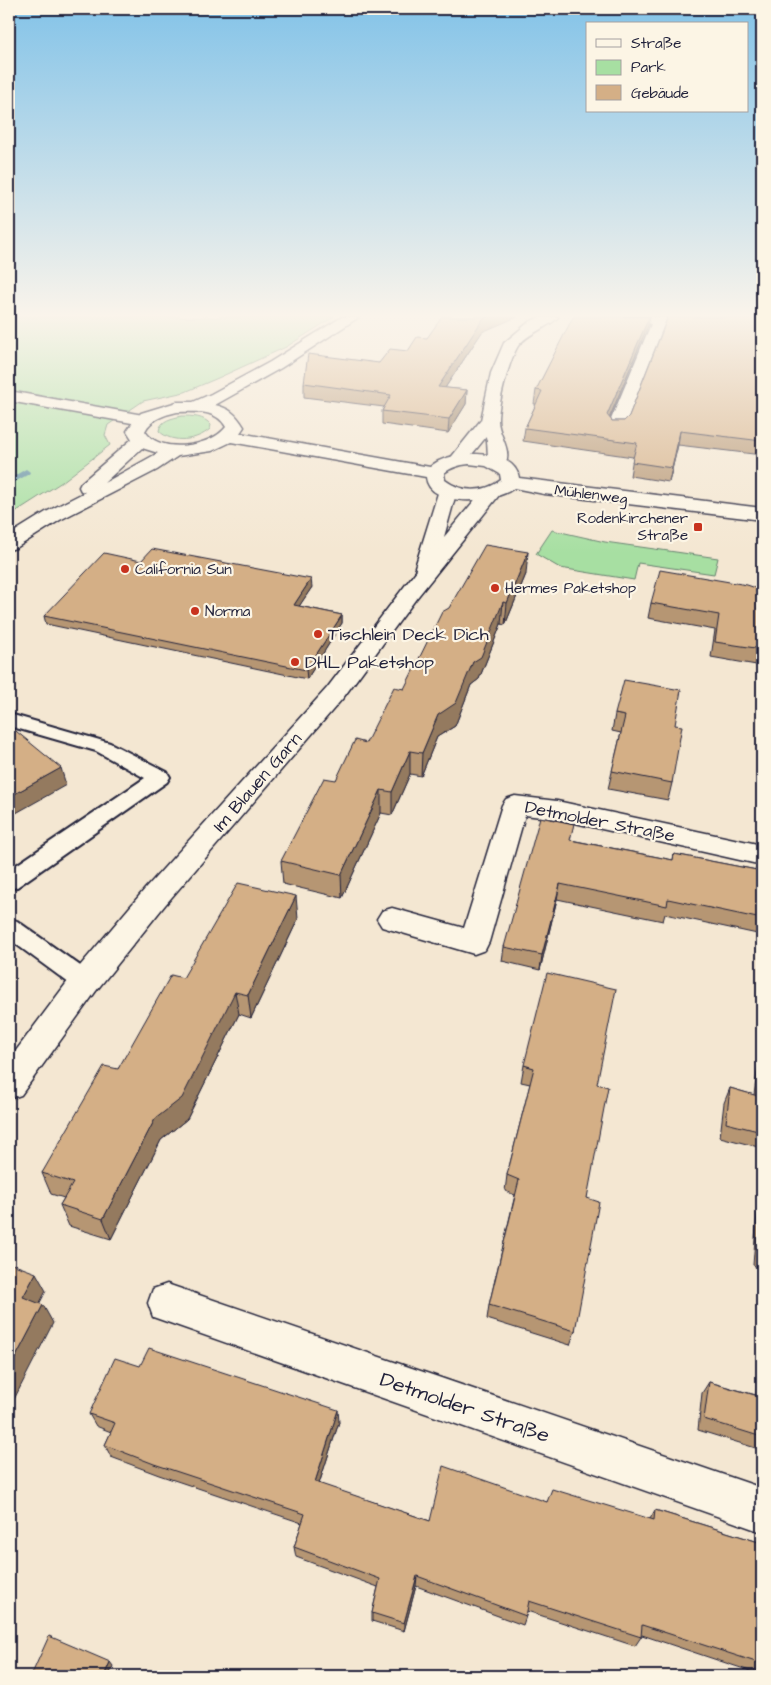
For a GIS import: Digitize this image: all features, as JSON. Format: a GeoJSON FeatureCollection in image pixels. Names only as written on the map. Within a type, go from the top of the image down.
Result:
{"type":"FeatureCollection","features":[{"type":"Feature","properties":{"kind":"street"},"geometry":{"type":"LineString","coordinates":[[9,396],[143,420]]}},
{"type":"Feature","properties":{"kind":"street"},"geometry":{"type":"LineString","coordinates":[[196,407],[220,396]]}},
{"type":"Feature","properties":{"kind":"street"},"geometry":{"type":"LineString","coordinates":[[225,413],[246,396]]}},
{"type":"Feature","properties":{"kind":"street"},"geometry":{"type":"LineString","coordinates":[[458,460],[489,421],[494,396]]}},
{"type":"Feature","properties":{"kind":"street"},"geometry":{"type":"LineString","coordinates":[[616,429],[629,396]]}},
{"type":"Feature","properties":{"kind":"street"},"geometry":{"type":"LineString","coordinates":[[177,407],[213,409],[225,413],[231,418],[235,426],[228,436],[209,446],[175,450],[150,446],[141,440],[136,431],[143,420],[154,413],[177,407]]}},
{"type":"Feature","properties":{"kind":"street"},"geometry":{"type":"LineString","coordinates":[[489,421],[498,447],[497,464]]}},
{"type":"Feature","properties":{"kind":"street"},"geometry":{"type":"LineString","coordinates":[[228,436],[435,473]]}},
{"type":"Feature","properties":{"kind":"street"},"geometry":{"type":"LineString","coordinates":[[53,516],[141,440]]}},
{"type":"Feature","properties":{"kind":"street"},"geometry":{"type":"LineString","coordinates":[[9,544],[53,516],[151,466],[175,450]]}},
{"type":"Feature","properties":{"kind":"street"},"geometry":{"type":"LineString","coordinates":[[458,460],[481,460],[497,464],[510,474],[510,482],[503,489],[490,494],[463,494],[448,490],[436,482],[435,473],[442,465],[458,460]]}},
{"type":"Feature","properties":{"kind":"street","name":"Mühlenweg"},"geometry":{"type":"LineString","coordinates":[[510,482],[762,514]]}},
{"type":"Feature","properties":{"kind":"street","name":"Im Blauen Garn"},"geometry":{"type":"LineString","coordinates":[[422,576],[448,490]]}},
{"type":"Feature","properties":{"kind":"street","name":"Im Blauen Garn"},"geometry":{"type":"LineString","coordinates":[[9,1085],[85,982],[154,897],[335,693],[422,576],[490,494]]}},
{"type":"Feature","properties":{"kind":"street","name":"Detmolder Straße"},"geometry":{"type":"LineString","coordinates":[[392,918],[474,942],[515,805],[557,810],[762,855]]}},
{"type":"Feature","properties":{"kind":"street","name":"Detmolder Straße"},"geometry":{"type":"LineString","coordinates":[[167,1302],[762,1510]]}},
{"type":"Feature","properties":{"kind":"lane"},"geometry":{"type":"LineString","coordinates":[[9,881],[160,777],[103,747],[13,721]]}},
{"type":"Feature","properties":{"kind":"lane"},"geometry":{"type":"LineString","coordinates":[[9,927],[85,982]]}},
{"type":"Feature","properties":{"kind":"green space"},"geometry":{"type":"Polygon","coordinates":[[[9,396],[168,396],[143,401],[108,425],[105,435],[110,445],[62,482],[9,516],[9,396]]]}},
{"type":"Feature","properties":{"kind":"green space"},"geometry":{"type":"Polygon","coordinates":[[[182,416],[201,418],[211,425],[210,429],[198,436],[184,439],[171,438],[159,431],[164,422],[182,416]]]}},
{"type":"Feature","properties":{"kind":"green space"},"geometry":{"type":"Polygon","coordinates":[[[552,530],[605,542],[718,558],[714,574],[638,563],[634,580],[560,568],[536,554],[552,530]]]}},
{"type":"Feature","properties":{"kind":"building"},"geometry":{"type":"Polygon","coordinates":[[[391,396],[464,396],[449,419],[382,411],[391,396]]]}},
{"type":"Feature","properties":{"kind":"building"},"geometry":{"type":"Polygon","coordinates":[[[540,396],[615,396],[607,415],[612,421],[624,421],[629,416],[637,396],[762,396],[762,441],[680,431],[672,468],[632,462],[637,443],[525,428],[540,396]]]}},
{"type":"Feature","properties":{"kind":"building"},"geometry":{"type":"Polygon","coordinates":[[[485,545],[528,552],[507,603],[503,602],[481,657],[473,662],[456,703],[438,715],[422,753],[410,751],[392,792],[381,790],[341,875],[281,861],[324,778],[336,780],[355,740],[366,743],[394,687],[404,689],[442,612],[449,608],[485,545]]]}},
{"type":"Feature","properties":{"kind":"building"},"geometry":{"type":"Polygon","coordinates":[[[152,549],[311,579],[294,605],[342,615],[306,670],[44,616],[104,553],[141,561],[152,549]]]}},
{"type":"Feature","properties":{"kind":"building"},"geometry":{"type":"Polygon","coordinates":[[[660,570],[747,585],[762,590],[762,649],[715,642],[719,615],[651,603],[660,570]]]}},
{"type":"Feature","properties":{"kind":"building"},"geometry":{"type":"Polygon","coordinates":[[[624,680],[681,690],[675,725],[682,726],[672,783],[612,771],[625,716],[615,714],[624,680]]]}},
{"type":"Feature","properties":{"kind":"building"},"geometry":{"type":"Polygon","coordinates":[[[11,727],[61,768],[9,797],[9,728],[11,727]]]}},
{"type":"Feature","properties":{"kind":"building"},"geometry":{"type":"Polygon","coordinates":[[[540,817],[574,824],[570,840],[673,860],[674,854],[762,871],[762,919],[668,899],[667,906],[560,884],[542,955],[504,947],[540,817]]]}},
{"type":"Feature","properties":{"kind":"building"},"geometry":{"type":"Polygon","coordinates":[[[238,883],[296,896],[248,995],[235,992],[182,1098],[155,1119],[103,1219],[60,1205],[73,1183],[42,1173],[104,1066],[118,1069],[171,975],[183,978],[238,883]]]}},
{"type":"Feature","properties":{"kind":"building"},"geometry":{"type":"Polygon","coordinates":[[[547,973],[616,989],[597,1084],[608,1087],[587,1198],[599,1202],[575,1331],[489,1305],[519,1180],[507,1175],[534,1068],[524,1065],[547,973]]]}},
{"type":"Feature","properties":{"kind":"building"},"geometry":{"type":"Polygon","coordinates":[[[762,1064],[762,1132],[726,1123],[730,1088],[758,1096],[762,1064]]]}},
{"type":"Feature","properties":{"kind":"building"},"geometry":{"type":"Polygon","coordinates":[[[762,1223],[762,1253],[760,1252],[762,1223]]]}},
{"type":"Feature","properties":{"kind":"building"},"geometry":{"type":"Polygon","coordinates":[[[9,1263],[36,1273],[23,1297],[43,1305],[9,1370],[9,1263]]]}},
{"type":"Feature","properties":{"kind":"building"},"geometry":{"type":"Polygon","coordinates":[[[149,1348],[338,1410],[315,1482],[430,1521],[443,1466],[547,1502],[552,1489],[654,1520],[655,1510],[762,1543],[762,1664],[642,1625],[641,1637],[529,1601],[526,1616],[417,1576],[404,1623],[372,1613],[380,1579],[294,1547],[305,1514],[154,1464],[105,1445],[115,1423],[89,1414],[115,1358],[140,1366],[149,1348]]]}},
{"type":"Feature","properties":{"kind":"building"},"geometry":{"type":"Polygon","coordinates":[[[709,1382],[762,1397],[762,1437],[704,1419],[709,1382]]]}},
{"type":"Feature","properties":{"kind":"building"},"geometry":{"type":"Polygon","coordinates":[[[49,1636],[110,1662],[104,1676],[31,1676],[49,1636]]]}},
{"type":"Feature","properties":{"kind":"waterway"},"geometry":{"type":"LineString","coordinates":[[9,483],[26,472]]}},
{"type":"Feature","properties":{"kind":"place","name":"Rodenkirchener Straße"},"geometry":{"type":"Point","coordinates":[698,527]}},
{"type":"Feature","properties":{"kind":"place","name":"California Sun"},"geometry":{"type":"Point","coordinates":[125,569]}},
{"type":"Feature","properties":{"kind":"place","name":"Hermes Paketshop"},"geometry":{"type":"Point","coordinates":[495,588]}},
{"type":"Feature","properties":{"kind":"place","name":"Norma"},"geometry":{"type":"Point","coordinates":[195,611]}},
{"type":"Feature","properties":{"kind":"place","name":"Tischlein Deck Dich"},"geometry":{"type":"Point","coordinates":[318,634]}},
{"type":"Feature","properties":{"kind":"place","name":"DHL Paketshop"},"geometry":{"type":"Point","coordinates":[295,662]}}]}
